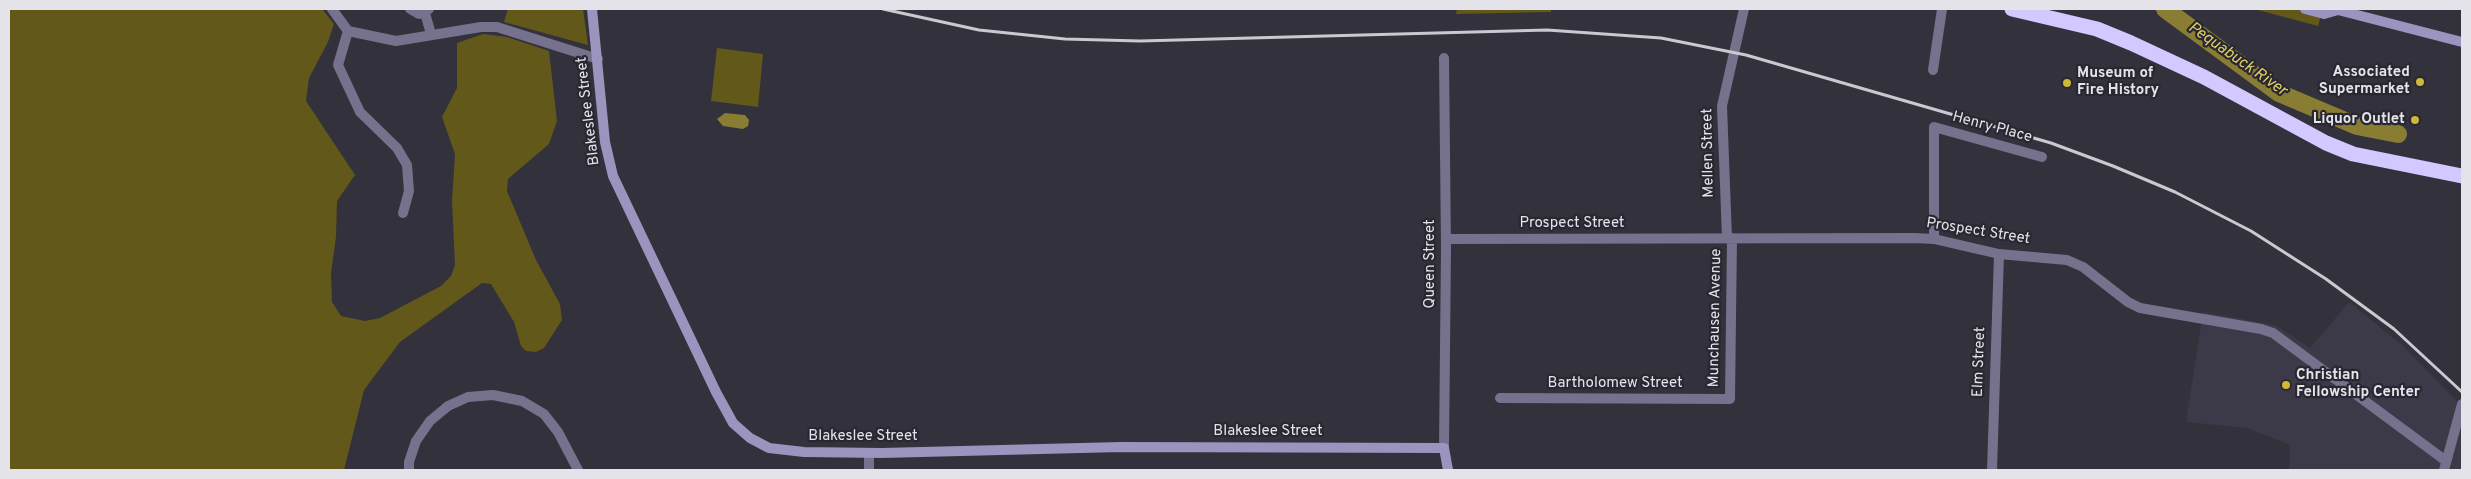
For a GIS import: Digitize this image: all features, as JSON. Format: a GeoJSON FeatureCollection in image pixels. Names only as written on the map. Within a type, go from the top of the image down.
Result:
{"type":"FeatureCollection","features":[{"type":"Feature","properties":{"kind":"highway"},"geometry":{"type":"LineString","coordinates":[[2012,9],[2097,29],[2138,46],[2204,77],[2326,143],[2353,154],[2462,176]]}},
{"type":"Feature","properties":{"kind":"street"},"geometry":{"type":"LineString","coordinates":[[332,9],[348,31],[396,42],[431,34],[497,27],[598,59]]}},
{"type":"Feature","properties":{"kind":"street"},"geometry":{"type":"LineString","coordinates":[[410,9],[417,14],[427,11],[431,34]]}},
{"type":"Feature","properties":{"kind":"street","name":"Blakeslee Street"},"geometry":{"type":"LineString","coordinates":[[592,9],[605,142],[613,176],[712,384],[733,423],[750,438],[770,448],[804,452],[869,453],[1121,447],[1444,448]]}},
{"type":"Feature","properties":{"kind":"street","name":"Mellen Street"},"geometry":{"type":"LineString","coordinates":[[1729,238],[1722,106],[1744,9]]}},
{"type":"Feature","properties":{"kind":"street"},"geometry":{"type":"LineString","coordinates":[[1933,70],[1942,9]]}},
{"type":"Feature","properties":{"kind":"street"},"geometry":{"type":"LineString","coordinates":[[2305,9],[2324,14],[2338,9],[2462,42]]}},
{"type":"Feature","properties":{"kind":"street"},"geometry":{"type":"LineString","coordinates":[[348,31],[338,65],[360,112],[397,148],[407,165],[410,191],[403,213]]}},
{"type":"Feature","properties":{"kind":"street","name":"Queen Street"},"geometry":{"type":"LineString","coordinates":[[1444,58],[1446,239],[1444,448],[1448,470]]}},
{"type":"Feature","properties":{"kind":"street","name":"Henry Place"},"geometry":{"type":"LineString","coordinates":[[1934,239],[1934,128],[2042,157]]}},
{"type":"Feature","properties":{"kind":"street","name":"Munchausen Avenue"},"geometry":{"type":"LineString","coordinates":[[1729,238],[1730,399]]}},
{"type":"Feature","properties":{"kind":"street","name":"Prospect Street"},"geometry":{"type":"LineString","coordinates":[[1446,239],[1934,239],[1999,254],[2067,260],[2082,267],[2128,302],[2140,308],[2261,329],[2273,333],[2445,466]]}},
{"type":"Feature","properties":{"kind":"street","name":"Elm Street"},"geometry":{"type":"LineString","coordinates":[[1992,470],[1999,254]]}},
{"type":"Feature","properties":{"kind":"street"},"geometry":{"type":"LineString","coordinates":[[409,470],[409,462],[416,441],[430,421],[448,406],[468,398],[493,396],[522,400],[544,414],[558,432],[578,470]]}},
{"type":"Feature","properties":{"kind":"street","name":"Bartholomew Street"},"geometry":{"type":"LineString","coordinates":[[1500,398],[1730,399]]}},
{"type":"Feature","properties":{"kind":"street"},"geometry":{"type":"LineString","coordinates":[[2445,466],[2462,404]]}},
{"type":"Feature","properties":{"kind":"street"},"geometry":{"type":"LineString","coordinates":[[869,453],[869,470]]}},
{"type":"Feature","properties":{"kind":"shaded area"},"geometry":{"type":"Polygon","coordinates":[[[9,9],[322,9],[334,24],[328,42],[309,78],[306,101],[355,175],[337,201],[336,237],[331,273],[332,302],[341,316],[365,321],[380,318],[441,286],[451,276],[455,265],[452,201],[455,154],[442,117],[457,88],[457,43],[483,34],[507,37],[549,51],[557,121],[549,144],[508,179],[507,191],[536,260],[560,304],[562,320],[544,348],[536,352],[526,351],[521,346],[514,322],[491,284],[482,283],[400,342],[364,390],[344,470],[9,470],[9,9]]]}},
{"type":"Feature","properties":{"kind":"shaded area"},"geometry":{"type":"Polygon","coordinates":[[[508,9],[583,9],[588,45],[504,22],[508,9]]]}},
{"type":"Feature","properties":{"kind":"shaded area"},"geometry":{"type":"Polygon","coordinates":[[[1457,9],[1551,9],[1551,12],[1456,14],[1457,9]]]}},
{"type":"Feature","properties":{"kind":"shaded area"},"geometry":{"type":"Polygon","coordinates":[[[2254,9],[2323,9],[2318,26],[2254,9]]]}},
{"type":"Feature","properties":{"kind":"shaded area"},"geometry":{"type":"Polygon","coordinates":[[[717,48],[763,54],[758,107],[711,101],[717,48]]]}},
{"type":"Feature","properties":{"kind":"shaded area"},"geometry":{"type":"Polygon","coordinates":[[[725,113],[745,115],[749,120],[748,126],[743,129],[723,126],[717,119],[725,113]]]}},
{"type":"Feature","properties":{"kind":"shaded area"},"geometry":{"type":"Polygon","coordinates":[[[2349,302],[2401,344],[2462,406],[2462,470],[2289,470],[2290,445],[2247,428],[2186,422],[2203,312],[2275,325],[2310,348],[2349,302]]]}},
{"type":"Feature","properties":{"kind":"waterway","name":"Pequabuck River"},"geometry":{"type":"LineString","coordinates":[[2165,9],[2279,93],[2357,126],[2398,134]]}},
{"type":"Feature","properties":{"kind":"railway"},"geometry":{"type":"LineString","coordinates":[[883,9],[979,30],[1065,39],[1140,41],[1547,30],[1661,38],[1746,55],[2051,143],[2175,192],[2251,231],[2326,279],[2394,329],[2462,392]]}},
{"type":"Feature","properties":{"kind":"place","name":"Associated Supermarket"},"geometry":{"type":"Point","coordinates":[2420,82]}},
{"type":"Feature","properties":{"kind":"place","name":"Museum of Fire History"},"geometry":{"type":"Point","coordinates":[2067,83]}},
{"type":"Feature","properties":{"kind":"place","name":"Liquor Outlet"},"geometry":{"type":"Point","coordinates":[2415,120]}},
{"type":"Feature","properties":{"kind":"place","name":"Christian Fellowship Center"},"geometry":{"type":"Point","coordinates":[2286,385]}}]}
